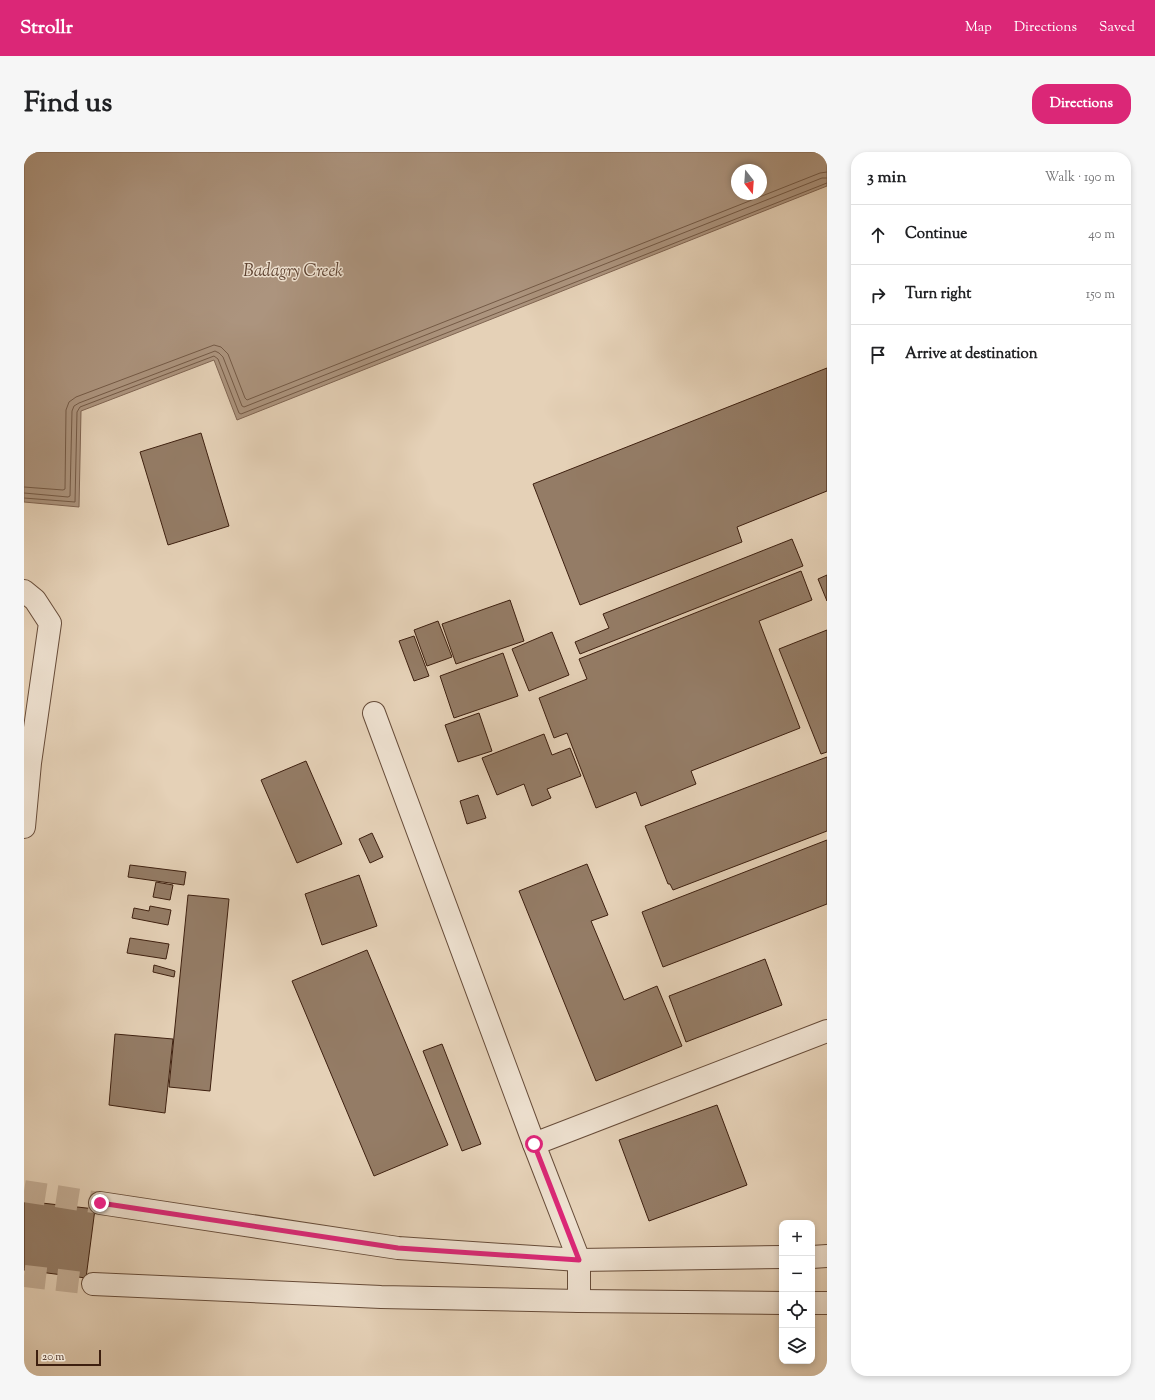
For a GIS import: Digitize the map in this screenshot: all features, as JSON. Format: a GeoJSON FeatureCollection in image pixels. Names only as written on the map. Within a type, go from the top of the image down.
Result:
{"type":"FeatureCollection","features":[{"type":"Feature","properties":{"kind":"street"},"geometry":{"type":"LineString","coordinates":[[24,591],[35,600],[50,623],[27,762],[24,827]]}},
{"type":"Feature","properties":{"kind":"street"},"geometry":{"type":"LineString","coordinates":[[374,713],[534,1144],[579,1260],[579,1301]]}},
{"type":"Feature","properties":{"kind":"street"},"geometry":{"type":"LineString","coordinates":[[534,1144],[827,1031]]}},
{"type":"Feature","properties":{"kind":"street"},"geometry":{"type":"LineString","coordinates":[[100,1203],[398,1248],[579,1260],[779,1257]]}},
{"type":"Feature","properties":{"kind":"street"},"geometry":{"type":"LineString","coordinates":[[815,1257],[827,1256]]}},
{"type":"Feature","properties":{"kind":"street"},"geometry":{"type":"LineString","coordinates":[[93,1284],[381,1297],[779,1303]]}},
{"type":"Feature","properties":{"kind":"street"},"geometry":{"type":"LineString","coordinates":[[815,1303],[827,1303]]}},
{"type":"Feature","properties":{"kind":"water","name":"Badagry Creek"},"geometry":{"type":"Polygon","coordinates":[[[24,152],[827,152],[827,186],[237,420],[214,360],[81,411],[79,507],[24,502],[24,152]]]}},
{"type":"Feature","properties":{"kind":"building"},"geometry":{"type":"Polygon","coordinates":[[[827,368],[827,491],[737,527],[742,542],[580,605],[533,484],[827,368]]]}},
{"type":"Feature","properties":{"kind":"building"},"geometry":{"type":"Polygon","coordinates":[[[201,433],[229,526],[168,545],[140,452],[201,433]]]}},
{"type":"Feature","properties":{"kind":"building"},"geometry":{"type":"Polygon","coordinates":[[[792,539],[803,566],[580,654],[575,642],[609,628],[603,614],[792,539]]]}},
{"type":"Feature","properties":{"kind":"building"},"geometry":{"type":"Polygon","coordinates":[[[801,571],[812,600],[759,621],[800,728],[691,771],[696,784],[641,806],[636,792],[596,808],[567,733],[554,738],[539,698],[587,679],[579,659],[801,571]]]}},
{"type":"Feature","properties":{"kind":"building"},"geometry":{"type":"Polygon","coordinates":[[[827,575],[827,601],[818,579],[827,575]]]}},
{"type":"Feature","properties":{"kind":"building"},"geometry":{"type":"Polygon","coordinates":[[[510,600],[524,641],[456,664],[442,624],[510,600]]]}},
{"type":"Feature","properties":{"kind":"building"},"geometry":{"type":"Polygon","coordinates":[[[438,621],[452,657],[427,666],[414,630],[438,621]]]}},
{"type":"Feature","properties":{"kind":"building"},"geometry":{"type":"Polygon","coordinates":[[[827,630],[827,752],[821,754],[779,649],[827,630]]]}},
{"type":"Feature","properties":{"kind":"building"},"geometry":{"type":"Polygon","coordinates":[[[552,632],[569,675],[529,691],[512,649],[552,632]]]}},
{"type":"Feature","properties":{"kind":"building"},"geometry":{"type":"Polygon","coordinates":[[[414,636],[429,676],[414,681],[399,641],[414,636]]]}},
{"type":"Feature","properties":{"kind":"building"},"geometry":{"type":"Polygon","coordinates":[[[503,653],[518,696],[454,718],[440,676],[503,653]]]}},
{"type":"Feature","properties":{"kind":"building"},"geometry":{"type":"Polygon","coordinates":[[[479,713],[492,751],[458,762],[445,725],[479,713]]]}},
{"type":"Feature","properties":{"kind":"building"},"geometry":{"type":"Polygon","coordinates":[[[544,734],[552,755],[570,748],[581,776],[547,789],[551,798],[532,806],[524,784],[497,795],[482,758],[544,734]]]}},
{"type":"Feature","properties":{"kind":"building"},"geometry":{"type":"Polygon","coordinates":[[[827,757],[827,831],[673,890],[670,884],[668,884],[645,826],[827,757]]]}},
{"type":"Feature","properties":{"kind":"building"},"geometry":{"type":"Polygon","coordinates":[[[306,761],[342,844],[297,863],[261,780],[306,761]]]}},
{"type":"Feature","properties":{"kind":"building"},"geometry":{"type":"Polygon","coordinates":[[[478,795],[486,818],[467,824],[460,801],[478,795]]]}},
{"type":"Feature","properties":{"kind":"building"},"geometry":{"type":"Polygon","coordinates":[[[372,833],[383,857],[370,863],[359,839],[372,833]]]}},
{"type":"Feature","properties":{"kind":"building"},"geometry":{"type":"Polygon","coordinates":[[[827,840],[827,904],[663,967],[642,912],[827,840]]]}},
{"type":"Feature","properties":{"kind":"building"},"geometry":{"type":"Polygon","coordinates":[[[587,864],[608,915],[591,921],[624,1000],[657,986],[682,1046],[596,1081],[519,891],[587,864]]]}},
{"type":"Feature","properties":{"kind":"building"},"geometry":{"type":"Polygon","coordinates":[[[130,865],[186,872],[184,885],[128,877],[130,865]]]}},
{"type":"Feature","properties":{"kind":"building"},"geometry":{"type":"Polygon","coordinates":[[[359,875],[377,926],[322,945],[305,894],[359,875]]]}},
{"type":"Feature","properties":{"kind":"building"},"geometry":{"type":"Polygon","coordinates":[[[156,882],[173,885],[170,900],[153,897],[156,882]]]}},
{"type":"Feature","properties":{"kind":"building"},"geometry":{"type":"Polygon","coordinates":[[[188,895],[229,899],[210,1091],[169,1087],[188,895]]]}},
{"type":"Feature","properties":{"kind":"building"},"geometry":{"type":"Polygon","coordinates":[[[150,906],[171,910],[168,925],[132,918],[134,908],[149,911],[150,906]]]}},
{"type":"Feature","properties":{"kind":"building"},"geometry":{"type":"Polygon","coordinates":[[[130,938],[169,944],[166,959],[127,953],[130,938]]]}},
{"type":"Feature","properties":{"kind":"building"},"geometry":{"type":"Polygon","coordinates":[[[367,950],[448,1145],[374,1176],[292,981],[367,950]]]}},
{"type":"Feature","properties":{"kind":"building"},"geometry":{"type":"Polygon","coordinates":[[[765,959],[782,1005],[686,1042],[669,996],[765,959]]]}},
{"type":"Feature","properties":{"kind":"building"},"geometry":{"type":"Polygon","coordinates":[[[154,965],[175,971],[174,977],[153,972],[154,965]]]}},
{"type":"Feature","properties":{"kind":"building"},"geometry":{"type":"Polygon","coordinates":[[[115,1034],[173,1039],[165,1113],[109,1105],[115,1034]]]}},
{"type":"Feature","properties":{"kind":"building"},"geometry":{"type":"Polygon","coordinates":[[[442,1044],[481,1144],[462,1151],[423,1051],[442,1044]]]}},
{"type":"Feature","properties":{"kind":"building"},"geometry":{"type":"Polygon","coordinates":[[[717,1105],[747,1185],[649,1221],[619,1140],[717,1105]]]}},
{"type":"Feature","properties":{"kind":"building"},"geometry":{"type":"Polygon","coordinates":[[[24,1201],[95,1209],[86,1278],[24,1270],[24,1201]]]}},
{"type":"Feature","properties":{"kind":"tunnel"},"geometry":{"type":"LineString","coordinates":[[24,1191],[100,1203]]}},
{"type":"Feature","properties":{"kind":"tunnel"},"geometry":{"type":"LineString","coordinates":[[24,1276],[93,1284]]}},
{"type":"Feature","properties":{"kind":"route"},"geometry":{"type":"LineString","coordinates":[[100,1203],[398,1248],[579,1260],[534,1144]]}}]}
